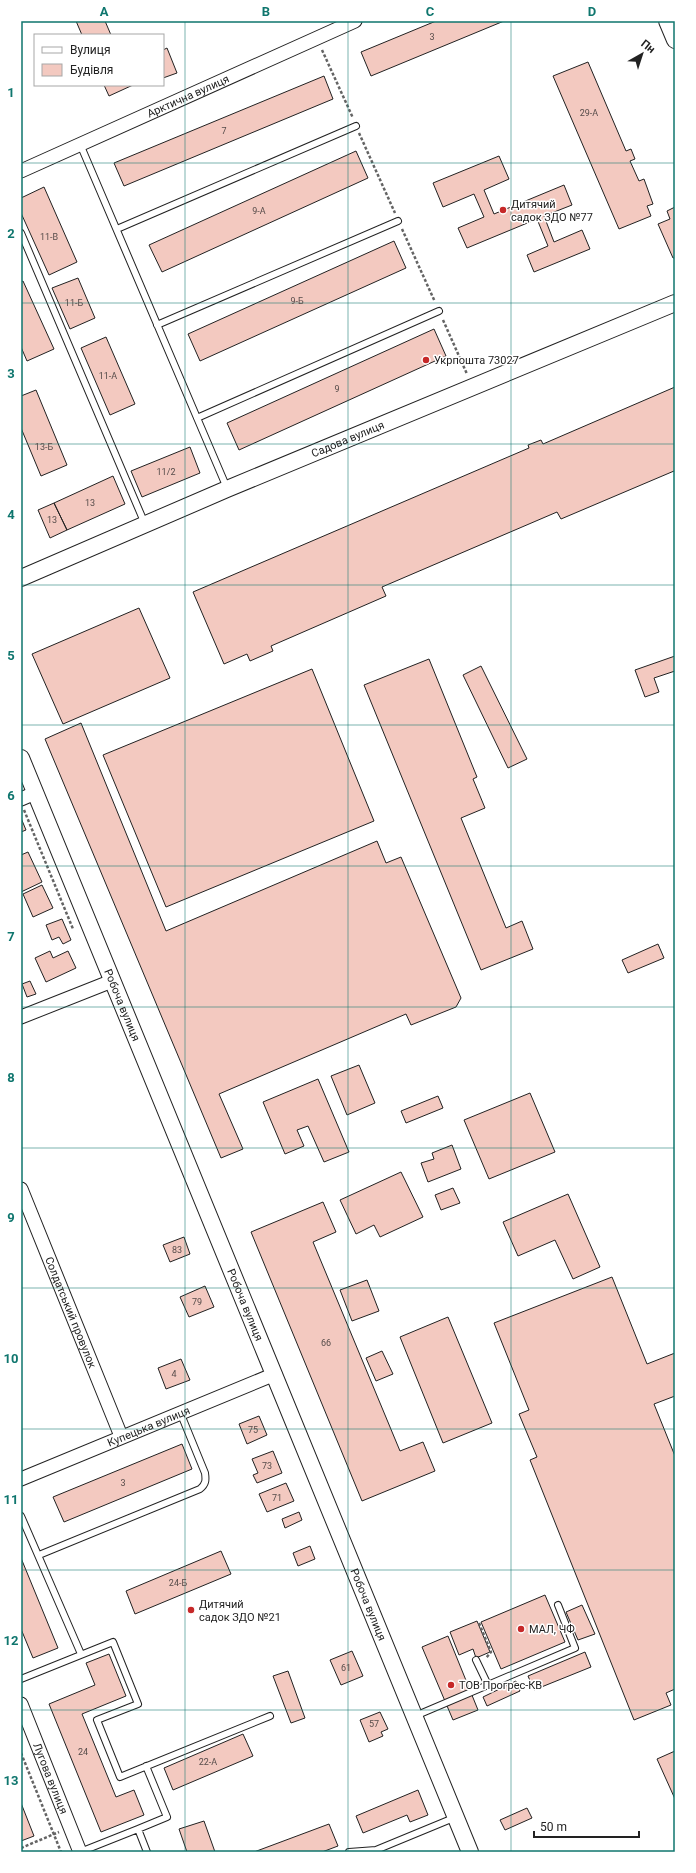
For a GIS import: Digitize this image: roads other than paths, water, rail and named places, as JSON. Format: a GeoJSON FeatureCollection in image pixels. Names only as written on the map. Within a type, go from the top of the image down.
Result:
{"type":"FeatureCollection","features":[{"type":"Feature","properties":{"kind":"street","name":"Арктична вулиця"},"geometry":{"type":"LineString","coordinates":[[21,171],[355,21]]}},
{"type":"Feature","properties":{"kind":"street"},"geometry":{"type":"LineString","coordinates":[[667,21],[675,40]]}},
{"type":"Feature","properties":{"kind":"street","name":"Садова вулиця"},"geometry":{"type":"LineString","coordinates":[[21,578],[227,488],[675,302]]}},
{"type":"Feature","properties":{"kind":"street","name":"Робоча вулиця"},"geometry":{"type":"LineString","coordinates":[[21,758],[28,796],[112,981],[275,1374],[470,1852]]}},
{"type":"Feature","properties":{"kind":"street"},"geometry":{"type":"LineString","coordinates":[[21,1017],[112,981]]}},
{"type":"Feature","properties":{"kind":"street","name":"Солдатський провулок"},"geometry":{"type":"LineString","coordinates":[[21,1189],[121,1436]]}},
{"type":"Feature","properties":{"kind":"street","name":"Купецька вулиця"},"geometry":{"type":"LineString","coordinates":[[21,1479],[121,1436],[275,1374]]}},
{"type":"Feature","properties":{"kind":"street","name":"Лугова вулиця"},"geometry":{"type":"LineString","coordinates":[[21,1704],[80,1852]]}},
{"type":"Feature","properties":{"kind":"lane"},"geometry":{"type":"LineString","coordinates":[[117,229],[356,126]]}},
{"type":"Feature","properties":{"kind":"lane"},"geometry":{"type":"LineString","coordinates":[[80,144],[227,488]]}},
{"type":"Feature","properties":{"kind":"lane"},"geometry":{"type":"LineString","coordinates":[[157,325],[398,221]]}},
{"type":"Feature","properties":{"kind":"lane"},"geometry":{"type":"LineString","coordinates":[[21,232],[146,524]]}},
{"type":"Feature","properties":{"kind":"lane"},"geometry":{"type":"LineString","coordinates":[[197,418],[439,311]]}},
{"type":"Feature","properties":{"kind":"lane"},"geometry":{"type":"LineString","coordinates":[[39,1555],[200,1489],[204,1486],[206,1479],[205,1473],[180,1412]]}},
{"type":"Feature","properties":{"kind":"lane"},"geometry":{"type":"LineString","coordinates":[[21,1516],[81,1654]]}},
{"type":"Feature","properties":{"kind":"lane"},"geometry":{"type":"LineString","coordinates":[[415,1716],[575,1648],[558,1605]]}},
{"type":"Feature","properties":{"kind":"lane"},"geometry":{"type":"LineString","coordinates":[[21,1679],[113,1642],[138,1704],[97,1720],[120,1777],[270,1716]]}},
{"type":"Feature","properties":{"kind":"lane"},"geometry":{"type":"LineString","coordinates":[[478,1663],[488,1685]]}},
{"type":"Feature","properties":{"kind":"lane"},"geometry":{"type":"LineString","coordinates":[[80,1852],[167,1817],[146,1766]]}},
{"type":"Feature","properties":{"kind":"lane"},"geometry":{"type":"LineString","coordinates":[[349,1852],[376,1851],[456,1817]]}},
{"type":"Feature","properties":{"kind":"lane"},"geometry":{"type":"LineString","coordinates":[[138,1829],[147,1852]]}},
{"type":"Feature","properties":{"kind":"place","name":"Дитячий садок ЗДО №77"},"geometry":{"type":"Point","coordinates":[503,210]}},
{"type":"Feature","properties":{"kind":"place","name":"Укрпошта 73027"},"geometry":{"type":"Point","coordinates":[426,360]}},
{"type":"Feature","properties":{"kind":"place","name":"Дитячий садок ЗДО №21"},"geometry":{"type":"Point","coordinates":[191,1610]}},
{"type":"Feature","properties":{"kind":"place","name":"МАЛ, ЧФ"},"geometry":{"type":"Point","coordinates":[521,1629]}},
{"type":"Feature","properties":{"kind":"place","name":"ТОВ Прогрес-КВ"},"geometry":{"type":"Point","coordinates":[451,1685]}}]}
